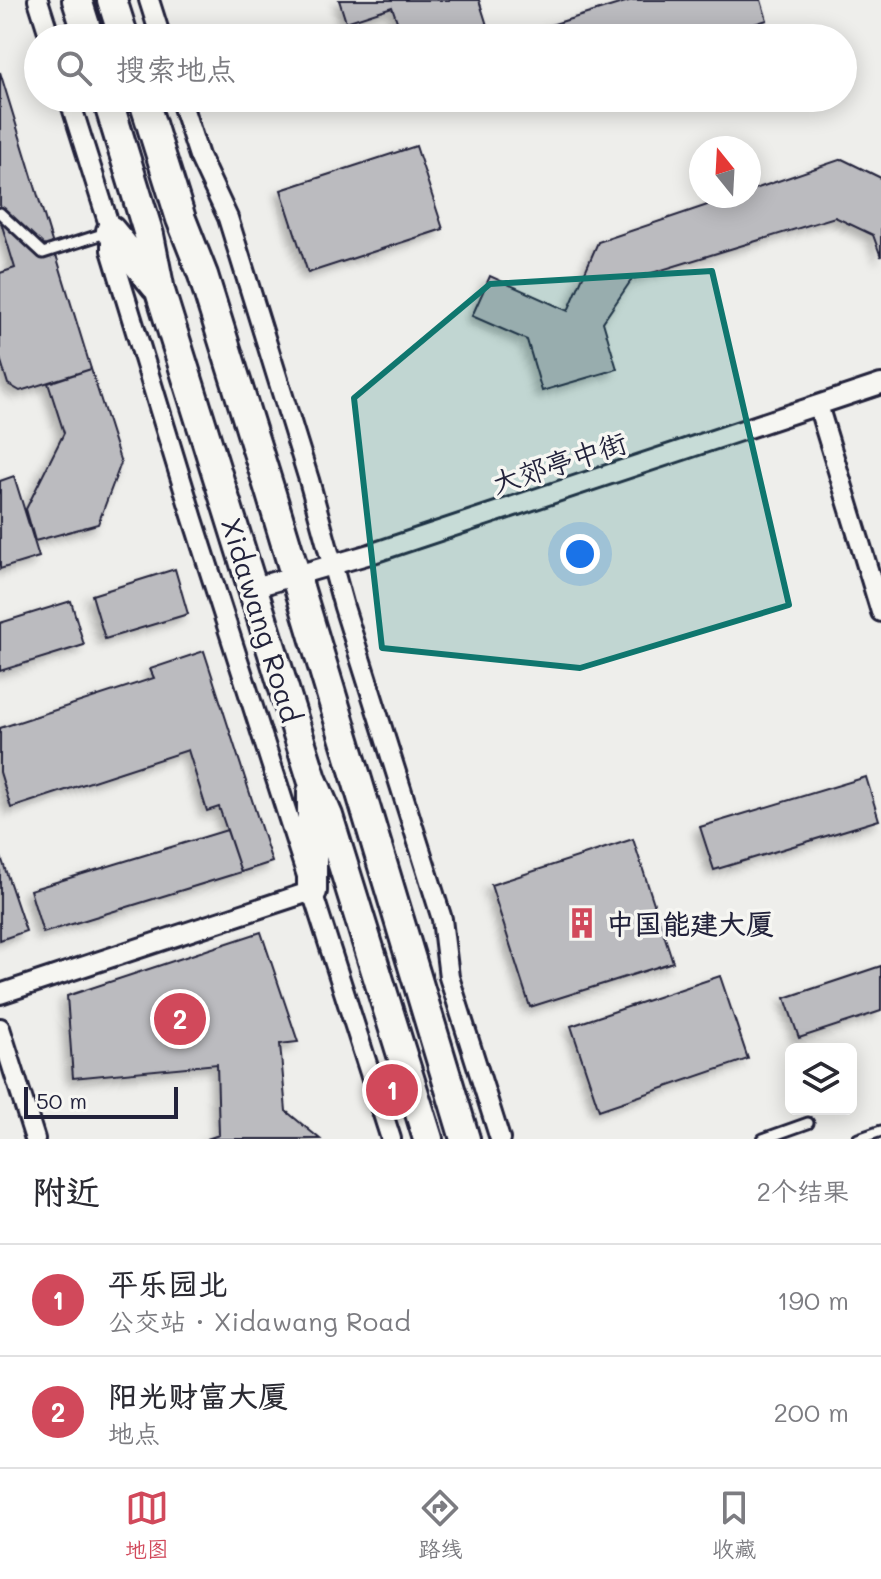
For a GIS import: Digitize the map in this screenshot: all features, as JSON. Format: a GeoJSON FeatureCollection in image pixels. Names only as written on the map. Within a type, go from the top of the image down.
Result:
{"type":"FeatureCollection","features":[{"type":"Feature","properties":{"kind":"main road"},"geometry":{"type":"LineString","coordinates":[[77,0],[85,24]]}},
{"type":"Feature","properties":{"kind":"main road"},"geometry":{"type":"LineString","coordinates":[[112,0],[120,24]]}},
{"type":"Feature","properties":{"kind":"main road","name":"Xidawang Road"},"geometry":{"type":"LineString","coordinates":[[111,112],[149,235],[160,291],[428,1139]]}},
{"type":"Feature","properties":{"kind":"main road","name":"Xidawang Road"},"geometry":{"type":"LineString","coordinates":[[147,112],[181,219],[203,275],[297,577],[465,1139]]}},
{"type":"Feature","properties":{"kind":"main road"},"geometry":{"type":"LineString","coordinates":[[111,231],[160,291]]}},
{"type":"Feature","properties":{"kind":"main road"},"geometry":{"type":"LineString","coordinates":[[312,779],[312,891]]}},
{"type":"Feature","properties":{"kind":"street"},"geometry":{"type":"LineString","coordinates":[[38,0],[46,24]]}},
{"type":"Feature","properties":{"kind":"street"},"geometry":{"type":"LineString","coordinates":[[149,0],[157,24]]}},
{"type":"Feature","properties":{"kind":"street"},"geometry":{"type":"LineString","coordinates":[[73,112],[111,231],[111,250],[391,1139]]}},
{"type":"Feature","properties":{"kind":"street"},"geometry":{"type":"LineString","coordinates":[[185,112],[199,156],[228,218],[442,919],[449,977],[500,1139]]}},
{"type":"Feature","properties":{"kind":"street","name":"大郊亭中街"},"geometry":{"type":"LineString","coordinates":[[252,588],[333,566],[881,384]]}},
{"type":"Feature","properties":{"kind":"street"},"geometry":{"type":"LineString","coordinates":[[818,405],[881,612]]}},
{"type":"Feature","properties":{"kind":"street"},"geometry":{"type":"LineString","coordinates":[[0,994],[312,891]]}},
{"type":"Feature","properties":{"kind":"street"},"geometry":{"type":"LineString","coordinates":[[0,1028],[35,1139]]}},
{"type":"Feature","properties":{"kind":"lane"},"geometry":{"type":"LineString","coordinates":[[0,213],[43,253],[111,231]]}},
{"type":"Feature","properties":{"kind":"lane"},"geometry":{"type":"LineString","coordinates":[[763,1139],[808,1123]]}},
{"type":"Feature","properties":{"kind":"lane"},"geometry":{"type":"LineString","coordinates":[[858,1139],[881,1131]]}},
{"type":"Feature","properties":{"kind":"highlighted area"},"geometry":{"type":"Polygon","coordinates":[[[712,271],[789,605],[580,668],[382,648],[354,398],[490,284],[712,271]]]}},
{"type":"Feature","properties":{"kind":"building"},"geometry":{"type":"Polygon","coordinates":[[[339,0],[479,0],[487,24],[398,24],[392,7],[346,22],[339,0]]]}},
{"type":"Feature","properties":{"kind":"building"},"geometry":{"type":"Polygon","coordinates":[[[632,0],[761,0],[767,20],[754,24],[554,24],[632,0]]]}},
{"type":"Feature","properties":{"kind":"building"},"geometry":{"type":"Polygon","coordinates":[[[0,72],[91,369],[20,391],[8,384],[0,358],[0,273],[15,268],[0,219],[0,72]]]}},
{"type":"Feature","properties":{"kind":"building"},"geometry":{"type":"Polygon","coordinates":[[[416,146],[443,229],[308,273],[281,190],[416,146]]]}},
{"type":"Feature","properties":{"kind":"building"},"geometry":{"type":"Polygon","coordinates":[[[842,159],[881,178],[881,257],[873,235],[835,217],[632,279],[603,322],[617,369],[542,391],[527,340],[472,316],[490,276],[568,311],[598,242],[699,208],[761,208],[761,187],[842,159]]]}},
{"type":"Feature","properties":{"kind":"building"},"geometry":{"type":"Polygon","coordinates":[[[91,369],[121,463],[98,524],[35,541],[26,509],[64,433],[48,383],[91,369]]]}},
{"type":"Feature","properties":{"kind":"building"},"geometry":{"type":"Polygon","coordinates":[[[14,476],[39,557],[0,569],[0,481],[14,476]]]}},
{"type":"Feature","properties":{"kind":"building"},"geometry":{"type":"Polygon","coordinates":[[[175,569],[188,614],[105,639],[92,595],[175,569]]]}},
{"type":"Feature","properties":{"kind":"building"},"geometry":{"type":"Polygon","coordinates":[[[71,601],[84,645],[0,671],[0,623],[71,601]]]}},
{"type":"Feature","properties":{"kind":"building"},"geometry":{"type":"Polygon","coordinates":[[[204,651],[272,862],[241,872],[219,807],[207,811],[188,750],[11,808],[0,772],[0,728],[154,678],[150,669],[204,651]]]}},
{"type":"Feature","properties":{"kind":"building"},"geometry":{"type":"Polygon","coordinates":[[[866,777],[879,820],[714,870],[700,827],[866,777]]]}},
{"type":"Feature","properties":{"kind":"building"},"geometry":{"type":"Polygon","coordinates":[[[227,830],[241,872],[43,933],[30,890],[227,830]]]}},
{"type":"Feature","properties":{"kind":"building","name":"中国能建大厦"},"geometry":{"type":"Polygon","coordinates":[[[633,839],[673,962],[530,1007],[491,885],[633,839]]]}},
{"type":"Feature","properties":{"kind":"building"},"geometry":{"type":"Polygon","coordinates":[[[0,854],[26,931],[0,940],[0,854]]]}},
{"type":"Feature","properties":{"kind":"building"},"geometry":{"type":"Polygon","coordinates":[[[261,932],[298,1042],[280,1044],[286,1111],[320,1139],[207,1139],[219,1135],[217,1064],[73,1078],[67,996],[261,932]]]}},
{"type":"Feature","properties":{"kind":"building"},"geometry":{"type":"Polygon","coordinates":[[[881,966],[881,1011],[799,1038],[785,998],[881,966]]]}},
{"type":"Feature","properties":{"kind":"building"},"geometry":{"type":"Polygon","coordinates":[[[720,976],[748,1059],[599,1110],[571,1026],[720,976]]]}},
{"type":"Feature","properties":{"kind":"place","name":"中国能建大厦"},"geometry":{"type":"Point","coordinates":[582,923]}},
{"type":"Feature","properties":{"kind":"place","name":"阳光财富大厦"},"geometry":{"type":"Point","coordinates":[180,1019]}},
{"type":"Feature","properties":{"kind":"place","name":"平乐园北"},"geometry":{"type":"Point","coordinates":[392,1090]}}]}
